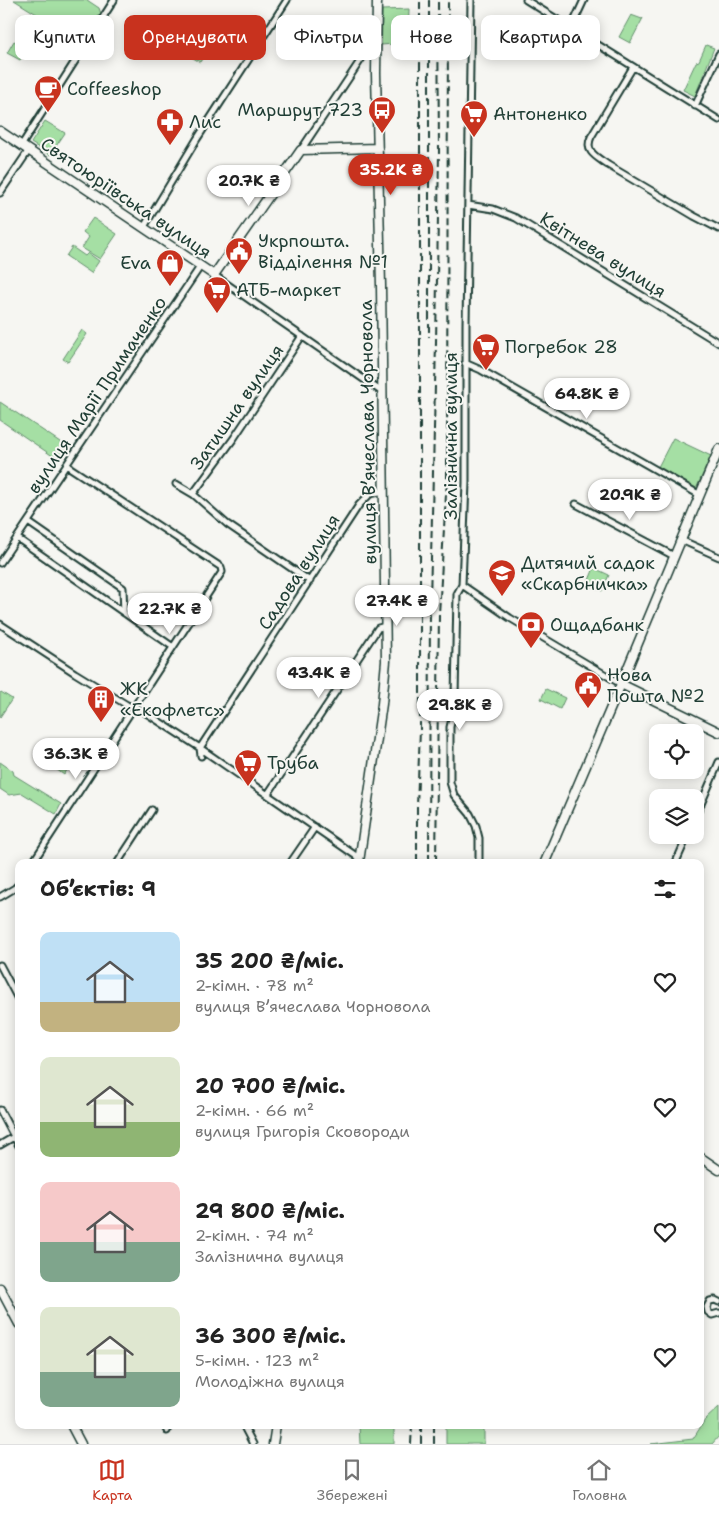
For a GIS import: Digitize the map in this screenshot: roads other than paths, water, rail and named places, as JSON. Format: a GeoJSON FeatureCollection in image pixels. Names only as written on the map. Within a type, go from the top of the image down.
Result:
{"type":"FeatureCollection","features":[{"type":"Feature","properties":{"kind":"street"},"geometry":{"type":"LineString","coordinates":[[21,146],[114,0]]}},
{"type":"Feature","properties":{"kind":"street"},"geometry":{"type":"LineString","coordinates":[[144,227],[197,139],[287,0]]}},
{"type":"Feature","properties":{"kind":"street","name":"вулиця Вʼячеслава Чорновола"},"geometry":{"type":"LineString","coordinates":[[377,0],[377,15]]}},
{"type":"Feature","properties":{"kind":"street","name":"Залізнична вулиця"},"geometry":{"type":"LineString","coordinates":[[471,0],[466,483],[462,585],[457,594],[455,697],[450,727],[450,782],[454,795],[470,814],[476,826],[479,838],[479,859]]}},
{"type":"Feature","properties":{"kind":"street"},"geometry":{"type":"LineString","coordinates":[[526,0],[550,15]]}},
{"type":"Feature","properties":{"kind":"street"},"geometry":{"type":"LineString","coordinates":[[577,15],[584,0]]}},
{"type":"Feature","properties":{"kind":"street"},"geometry":{"type":"LineString","coordinates":[[600,46],[719,120]]}},
{"type":"Feature","properties":{"kind":"street"},"geometry":{"type":"LineString","coordinates":[[695,106],[719,54]]}},
{"type":"Feature","properties":{"kind":"street"},"geometry":{"type":"LineString","coordinates":[[214,275],[361,60]]}},
{"type":"Feature","properties":{"kind":"street","name":"вулиця Вʼячеслава Чорновола"},"geometry":{"type":"LineString","coordinates":[[359,859],[382,704],[386,661],[376,60]]}},
{"type":"Feature","properties":{"kind":"street"},"geometry":{"type":"LineString","coordinates":[[633,67],[591,137],[588,146],[590,150],[596,157],[608,165],[719,229]]}},
{"type":"Feature","properties":{"kind":"street","name":"Святоюріївська вулиця"},"geometry":{"type":"LineString","coordinates":[[0,131],[144,227],[382,392]]}},
{"type":"Feature","properties":{"kind":"street"},"geometry":{"type":"LineString","coordinates":[[301,150],[378,148]]}},
{"type":"Feature","properties":{"kind":"street"},"geometry":{"type":"LineString","coordinates":[[0,193],[29,150]]}},
{"type":"Feature","properties":{"kind":"street","name":"Квітнева вулиця"},"geometry":{"type":"LineString","coordinates":[[468,205],[493,209],[516,218],[719,343]]}},
{"type":"Feature","properties":{"kind":"street","name":"вулиця Марії Примаченко"},"geometry":{"type":"LineString","coordinates":[[0,563],[200,267]]}},
{"type":"Feature","properties":{"kind":"street","name":"Затишна вулиця"},"geometry":{"type":"LineString","coordinates":[[193,494],[234,438],[302,336]]}},
{"type":"Feature","properties":{"kind":"street"},"geometry":{"type":"LineString","coordinates":[[466,363],[700,496]]}},
{"type":"Feature","properties":{"kind":"street"},"geometry":{"type":"LineString","coordinates":[[546,859],[622,684],[719,449]]}},
{"type":"Feature","properties":{"kind":"street"},"geometry":{"type":"LineString","coordinates":[[35,859],[222,572],[221,567],[66,465]]}},
{"type":"Feature","properties":{"kind":"street","name":"Затишна вулиця"},"geometry":{"type":"LineString","coordinates":[[176,484],[193,494],[227,524],[310,581]]}},
{"type":"Feature","properties":{"kind":"street","name":"Садова вулиця"},"geometry":{"type":"LineString","coordinates":[[200,748],[359,505],[370,494],[384,491]]}},
{"type":"Feature","properties":{"kind":"street"},"geometry":{"type":"LineString","coordinates":[[576,504],[674,556]]}},
{"type":"Feature","properties":{"kind":"street"},"geometry":{"type":"LineString","coordinates":[[28,522],[123,588],[124,613]]}},
{"type":"Feature","properties":{"kind":"street"},"geometry":{"type":"LineString","coordinates":[[17,538],[174,648]]}},
{"type":"Feature","properties":{"kind":"street"},"geometry":{"type":"LineString","coordinates":[[681,540],[719,557]]}},
{"type":"Feature","properties":{"kind":"street"},"geometry":{"type":"LineString","coordinates":[[462,585],[530,631],[622,684],[719,732]]}},
{"type":"Feature","properties":{"kind":"street"},"geometry":{"type":"LineString","coordinates":[[0,624],[75,673],[134,708],[143,711],[200,748],[315,827],[358,859]]}},
{"type":"Feature","properties":{"kind":"street"},"geometry":{"type":"LineString","coordinates":[[268,794],[378,628],[386,626]]}},
{"type":"Feature","properties":{"kind":"street"},"geometry":{"type":"LineString","coordinates":[[200,748],[201,756]]}},
{"type":"Feature","properties":{"kind":"street"},"geometry":{"type":"LineString","coordinates":[[704,797],[719,762]]}},
{"type":"Feature","properties":{"kind":"street"},"geometry":{"type":"LineString","coordinates":[[120,859],[152,810]]}},
{"type":"Feature","properties":{"kind":"street"},"geometry":{"type":"LineString","coordinates":[[293,859],[315,827]]}},
{"type":"Feature","properties":{"kind":"street"},"geometry":{"type":"LineString","coordinates":[[677,859],[684,844]]}},
{"type":"Feature","properties":{"kind":"street"},"geometry":{"type":"LineString","coordinates":[[0,897],[15,890]]}},
{"type":"Feature","properties":{"kind":"street"},"geometry":{"type":"LineString","coordinates":[[0,965],[15,993]]}},
{"type":"Feature","properties":{"kind":"street"},"geometry":{"type":"LineString","coordinates":[[0,1110],[15,1134]]}},
{"type":"Feature","properties":{"kind":"street"},"geometry":{"type":"LineString","coordinates":[[0,1145],[15,1137]]}},
{"type":"Feature","properties":{"kind":"street"},"geometry":{"type":"LineString","coordinates":[[704,1159],[719,1170]]}},
{"type":"Feature","properties":{"kind":"street"},"geometry":{"type":"LineString","coordinates":[[0,1288],[15,1316]]}},
{"type":"Feature","properties":{"kind":"street"},"geometry":{"type":"LineString","coordinates":[[719,1300],[710,1301],[707,1305],[707,1310],[712,1315],[719,1313]]}},
{"type":"Feature","properties":{"kind":"street"},"geometry":{"type":"LineString","coordinates":[[73,1429],[81,1444]]}},
{"type":"Feature","properties":{"kind":"street"},"geometry":{"type":"LineString","coordinates":[[245,1429],[252,1444]]}},
{"type":"Feature","properties":{"kind":"street"},"geometry":{"type":"LineString","coordinates":[[273,1444],[275,1429]]}},
{"type":"Feature","properties":{"kind":"railway"},"geometry":{"type":"LineString","coordinates":[[417,859],[420,730],[420,0]]}},
{"type":"Feature","properties":{"kind":"railway"},"geometry":{"type":"LineString","coordinates":[[429,0],[429,337]]}},
{"type":"Feature","properties":{"kind":"railway"},"geometry":{"type":"LineString","coordinates":[[429,859],[430,602],[439,152],[438,0]]}},
{"type":"Feature","properties":{"kind":"railway"},"geometry":{"type":"LineString","coordinates":[[436,859],[439,614],[447,477],[448,0]]}},
{"type":"Feature","properties":{"kind":"railway"},"geometry":{"type":"LineString","coordinates":[[411,1444],[412,1429]]}},
{"type":"Feature","properties":{"kind":"railway"},"geometry":{"type":"LineString","coordinates":[[421,1429],[421,1444]]}},
{"type":"Feature","properties":{"kind":"railway"},"geometry":{"type":"LineString","coordinates":[[434,1429],[434,1444]]}},
{"type":"Feature","properties":{"kind":"place","name":"Coffeeshop"},"geometry":{"type":"Point","coordinates":[48,113]}},
{"type":"Feature","properties":{"kind":"place","name":"Маршрут 723"},"geometry":{"type":"Point","coordinates":[382,134]}},
{"type":"Feature","properties":{"kind":"place","name":"Антоненко"},"geometry":{"type":"Point","coordinates":[474,138]}},
{"type":"Feature","properties":{"kind":"place","name":"Лис"},"geometry":{"type":"Point","coordinates":[170,146]}},
{"type":"Feature","properties":{"kind":"place","name":"Укрпошта. Відділення №1"},"geometry":{"type":"Point","coordinates":[239,275]}},
{"type":"Feature","properties":{"kind":"place","name":"Eva"},"geometry":{"type":"Point","coordinates":[170,287]}},
{"type":"Feature","properties":{"kind":"place","name":"АТБ-маркет"},"geometry":{"type":"Point","coordinates":[217,314]}},
{"type":"Feature","properties":{"kind":"place","name":"Погребок 28"},"geometry":{"type":"Point","coordinates":[486,371]}},
{"type":"Feature","properties":{"kind":"place","name":"Дитячий садок «Скарбничка»"},"geometry":{"type":"Point","coordinates":[502,597]}},
{"type":"Feature","properties":{"kind":"place","name":"Ощадбанк"},"geometry":{"type":"Point","coordinates":[531,649]}},
{"type":"Feature","properties":{"kind":"place","name":"Нова Пошта №2"},"geometry":{"type":"Point","coordinates":[588,709]}},
{"type":"Feature","properties":{"kind":"place","name":"ЖК «Екофлетс»"},"geometry":{"type":"Point","coordinates":[101,723]}},
{"type":"Feature","properties":{"kind":"place","name":"Труба"},"geometry":{"type":"Point","coordinates":[248,787]}}]}
